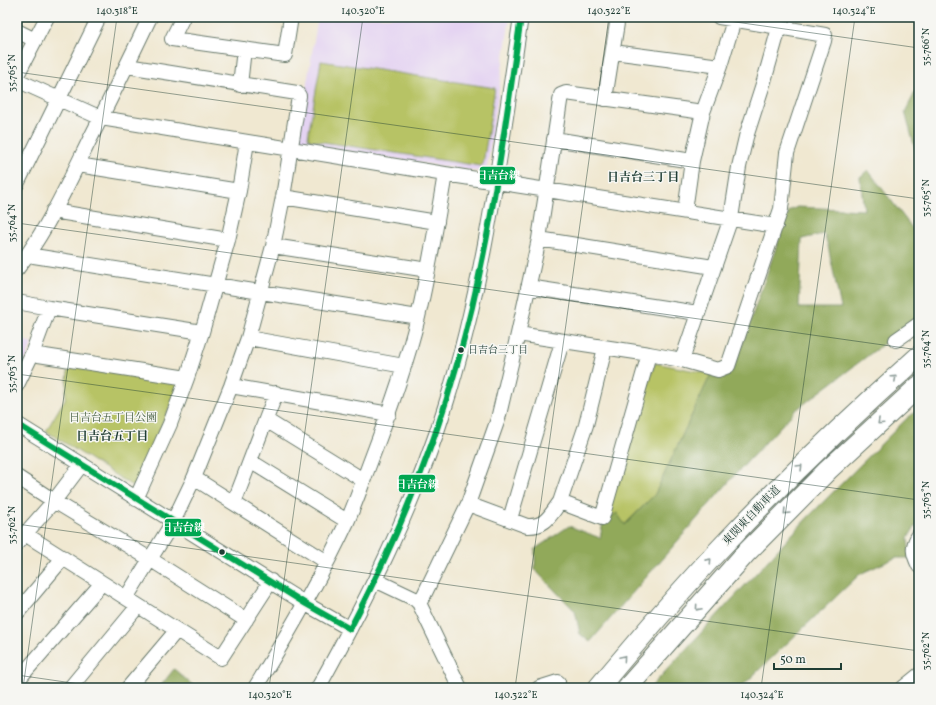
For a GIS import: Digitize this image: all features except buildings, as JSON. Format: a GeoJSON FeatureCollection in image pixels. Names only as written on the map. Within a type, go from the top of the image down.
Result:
{"type":"FeatureCollection","features":[{"type":"Feature","properties":{"kind":"highway","name":"東関東自動車道"},"geometry":{"type":"LineString","coordinates":[[598,688],[649,628],[729,539],[812,455],[919,356]]}},
{"type":"Feature","properties":{"kind":"highway","name":"東関東自動車道"},"geometry":{"type":"LineString","coordinates":[[627,688],[746,553],[828,470],[919,386]]}},
{"type":"Feature","properties":{"kind":"street"},"geometry":{"type":"LineString","coordinates":[[17,75],[47,17]]}},
{"type":"Feature","properties":{"kind":"street"},"geometry":{"type":"LineString","coordinates":[[17,184],[99,17]]}},
{"type":"Feature","properties":{"kind":"street"},"geometry":{"type":"LineString","coordinates":[[17,268],[28,254],[78,165],[150,17]]}},
{"type":"Feature","properties":{"kind":"street"},"geometry":{"type":"LineString","coordinates":[[183,17],[172,39],[285,55],[291,17]]}},
{"type":"Feature","properties":{"kind":"street"},"geometry":{"type":"LineString","coordinates":[[318,688],[376,580],[425,465],[445,407],[477,283],[496,182],[521,17]]}},
{"type":"Feature","properties":{"kind":"street"},"geometry":{"type":"LineString","coordinates":[[605,99],[618,17]]}},
{"type":"Feature","properties":{"kind":"street"},"geometry":{"type":"LineString","coordinates":[[518,334],[562,342],[649,354],[682,360],[718,370],[728,366],[781,209],[787,153],[825,35],[778,28],[734,18],[719,17]]}},
{"type":"Feature","properties":{"kind":"street"},"geometry":{"type":"LineString","coordinates":[[685,211],[692,161],[703,112],[720,66],[734,18]]}},
{"type":"Feature","properties":{"kind":"street"},"geometry":{"type":"LineString","coordinates":[[682,360],[731,218],[739,167],[746,136],[764,81],[778,28]]}},
{"type":"Feature","properties":{"kind":"street"},"geometry":{"type":"LineString","coordinates":[[17,31],[35,40]]}},
{"type":"Feature","properties":{"kind":"street"},"geometry":{"type":"LineString","coordinates":[[240,85],[244,49]]}},
{"type":"Feature","properties":{"kind":"street"},"geometry":{"type":"LineString","coordinates":[[613,52],[720,66]]}},
{"type":"Feature","properties":{"kind":"street"},"geometry":{"type":"LineString","coordinates":[[126,598],[173,522],[194,478],[231,386],[248,338],[273,246],[283,197],[299,96],[297,93],[127,66]]}},
{"type":"Feature","properties":{"kind":"street"},"geometry":{"type":"LineString","coordinates":[[17,80],[100,118],[776,226]]}},
{"type":"Feature","properties":{"kind":"street"},"geometry":{"type":"LineString","coordinates":[[419,603],[468,504],[498,419],[539,239],[561,95],[566,93],[703,112]]}},
{"type":"Feature","properties":{"kind":"street"},"geometry":{"type":"LineString","coordinates":[[554,139],[692,161]]}},
{"type":"Feature","properties":{"kind":"street"},"geometry":{"type":"LineString","coordinates":[[136,499],[170,424],[202,332],[224,258],[240,191],[247,142]]}},
{"type":"Feature","properties":{"kind":"street"},"geometry":{"type":"LineString","coordinates":[[78,165],[240,191]]}},
{"type":"Feature","properties":{"kind":"street"},"geometry":{"type":"LineString","coordinates":[[255,688],[306,604],[327,562],[347,521],[389,414],[418,317],[437,222],[444,174]]}},
{"type":"Feature","properties":{"kind":"street"},"geometry":{"type":"LineString","coordinates":[[283,197],[437,222]]}},
{"type":"Feature","properties":{"kind":"street"},"geometry":{"type":"LineString","coordinates":[[53,211],[228,240]]}},
{"type":"Feature","properties":{"kind":"street"},"geometry":{"type":"LineString","coordinates":[[539,239],[713,267]]}},
{"type":"Feature","properties":{"kind":"street"},"geometry":{"type":"LineString","coordinates":[[273,246],[428,270]]}},
{"type":"Feature","properties":{"kind":"street"},"geometry":{"type":"LineString","coordinates":[[28,254],[261,293],[418,317]]}},
{"type":"Feature","properties":{"kind":"street"},"geometry":{"type":"LineString","coordinates":[[528,287],[698,313]]}},
{"type":"Feature","properties":{"kind":"street"},"geometry":{"type":"LineString","coordinates":[[17,302],[202,332]]}},
{"type":"Feature","properties":{"kind":"street"},"geometry":{"type":"LineString","coordinates":[[17,385],[32,354],[48,308]]}},
{"type":"Feature","properties":{"kind":"street"},"geometry":{"type":"LineString","coordinates":[[896,340],[919,324]]}},
{"type":"Feature","properties":{"kind":"street"},"geometry":{"type":"LineString","coordinates":[[248,338],[404,366]]}},
{"type":"Feature","properties":{"kind":"street"},"geometry":{"type":"LineString","coordinates":[[510,519],[562,342]]}},
{"type":"Feature","properties":{"kind":"street"},"geometry":{"type":"LineString","coordinates":[[468,504],[527,526],[536,527],[545,521],[560,502],[586,425],[605,348]]}},
{"type":"Feature","properties":{"kind":"street"},"geometry":{"type":"LineString","coordinates":[[32,354],[187,378]]}},
{"type":"Feature","properties":{"kind":"street"},"geometry":{"type":"LineString","coordinates":[[560,502],[602,518],[649,354]]}},
{"type":"Feature","properties":{"kind":"street"},"geometry":{"type":"LineString","coordinates":[[231,386],[389,414]]}},
{"type":"Feature","properties":{"kind":"street"},"geometry":{"type":"LineString","coordinates":[[234,503],[276,393]]}},
{"type":"Feature","properties":{"kind":"street"},"geometry":{"type":"LineString","coordinates":[[266,420],[364,480]]}},
{"type":"Feature","properties":{"kind":"street"},"geometry":{"type":"LineString","coordinates":[[17,424],[306,604],[350,629]]}},
{"type":"Feature","properties":{"kind":"street"},"geometry":{"type":"LineString","coordinates":[[250,461],[347,521]]}},
{"type":"Feature","properties":{"kind":"street"},"geometry":{"type":"LineString","coordinates":[[82,464],[54,501],[21,538],[63,558],[221,658],[271,581]]}},
{"type":"Feature","properties":{"kind":"street"},"geometry":{"type":"LineString","coordinates":[[17,477],[246,620]]}},
{"type":"Feature","properties":{"kind":"street"},"geometry":{"type":"LineString","coordinates":[[194,478],[327,562]]}},
{"type":"Feature","properties":{"kind":"street"},"geometry":{"type":"LineString","coordinates":[[919,535],[915,542],[913,554],[919,566]]}},
{"type":"Feature","properties":{"kind":"street"},"geometry":{"type":"LineString","coordinates":[[17,613],[63,558]]}},
{"type":"Feature","properties":{"kind":"street"},"geometry":{"type":"LineString","coordinates":[[376,580],[415,599],[419,603],[460,688]]}},
{"type":"Feature","properties":{"kind":"street"},"geometry":{"type":"LineString","coordinates":[[17,681],[102,582]]}},
{"type":"Feature","properties":{"kind":"street"},"geometry":{"type":"LineString","coordinates":[[70,688],[138,606]]}},
{"type":"Feature","properties":{"kind":"street"},"geometry":{"type":"LineString","coordinates":[[128,688],[177,630]]}},
{"type":"Feature","properties":{"kind":"street"},"geometry":{"type":"LineString","coordinates":[[904,688],[919,675]]}},
{"type":"Feature","properties":{"kind":"street"},"geometry":{"type":"LineString","coordinates":[[539,688],[558,682]]}},
{"type":"Feature","properties":{"kind":"shaded area"},"geometry":{"type":"Polygon","coordinates":[[[318,17],[510,17],[487,167],[481,172],[297,143],[318,17]]]}},
{"type":"Feature","properties":{"kind":"shaded area"},"geometry":{"type":"Polygon","coordinates":[[[17,336],[32,344],[17,382],[17,336]]]}},
{"type":"Feature","properties":{"kind":"green space"},"geometry":{"type":"Polygon","coordinates":[[[321,61],[495,88],[483,164],[481,166],[310,140],[308,137],[321,61]]]}},
{"type":"Feature","properties":{"kind":"green space"},"geometry":{"type":"Polygon","coordinates":[[[919,85],[919,163],[905,112],[919,85]]]}},
{"type":"Feature","properties":{"kind":"green space"},"geometry":{"type":"Polygon","coordinates":[[[868,170],[919,237],[919,317],[796,410],[734,476],[590,642],[580,634],[575,611],[535,570],[535,549],[569,526],[600,538],[603,522],[617,513],[625,525],[655,494],[711,374],[733,370],[789,211],[797,207],[864,210],[860,177],[868,170]],[[824,234],[802,239],[799,308],[841,308],[828,246],[824,234]]]}},
{"type":"Feature","properties":{"kind":"green space","name":"日吉台五丁目公園"},"geometry":{"type":"Polygon","coordinates":[[[69,363],[182,380],[134,487],[46,431],[65,399],[69,363]]]}},
{"type":"Feature","properties":{"kind":"green space"},"geometry":{"type":"Polygon","coordinates":[[[655,363],[711,374],[655,494],[624,525],[603,522],[655,363]]]}},
{"type":"Feature","properties":{"kind":"green space"},"geometry":{"type":"Polygon","coordinates":[[[919,409],[919,520],[908,538],[910,558],[895,558],[860,574],[740,688],[650,688],[809,516],[906,419],[919,409]]]}},
{"type":"Feature","properties":{"kind":"green space"},"geometry":{"type":"Polygon","coordinates":[[[174,669],[196,688],[159,688],[174,669]]]}},
{"type":"Feature","properties":{"kind":"transit line","name":"日吉台線"},"geometry":{"type":"LineString","coordinates":[[350,629],[382,564],[411,498],[448,396],[458,361],[488,233],[521,17]]}},
{"type":"Feature","properties":{"kind":"transit line","name":"日吉台線"},"geometry":{"type":"LineString","coordinates":[[17,424],[306,604],[350,629]]}},
{"type":"Feature","properties":{"kind":"place","name":"日吉台三丁目"},"geometry":{"type":"Point","coordinates":[461,350]}},
{"type":"Feature","properties":{"kind":"district","name":"日吉台三丁目"},"geometry":{"type":"Point","coordinates":[643,178]}},
{"type":"Feature","properties":{"kind":"district","name":"日吉台五丁目"},"geometry":{"type":"Point","coordinates":[112,437]}}]}
